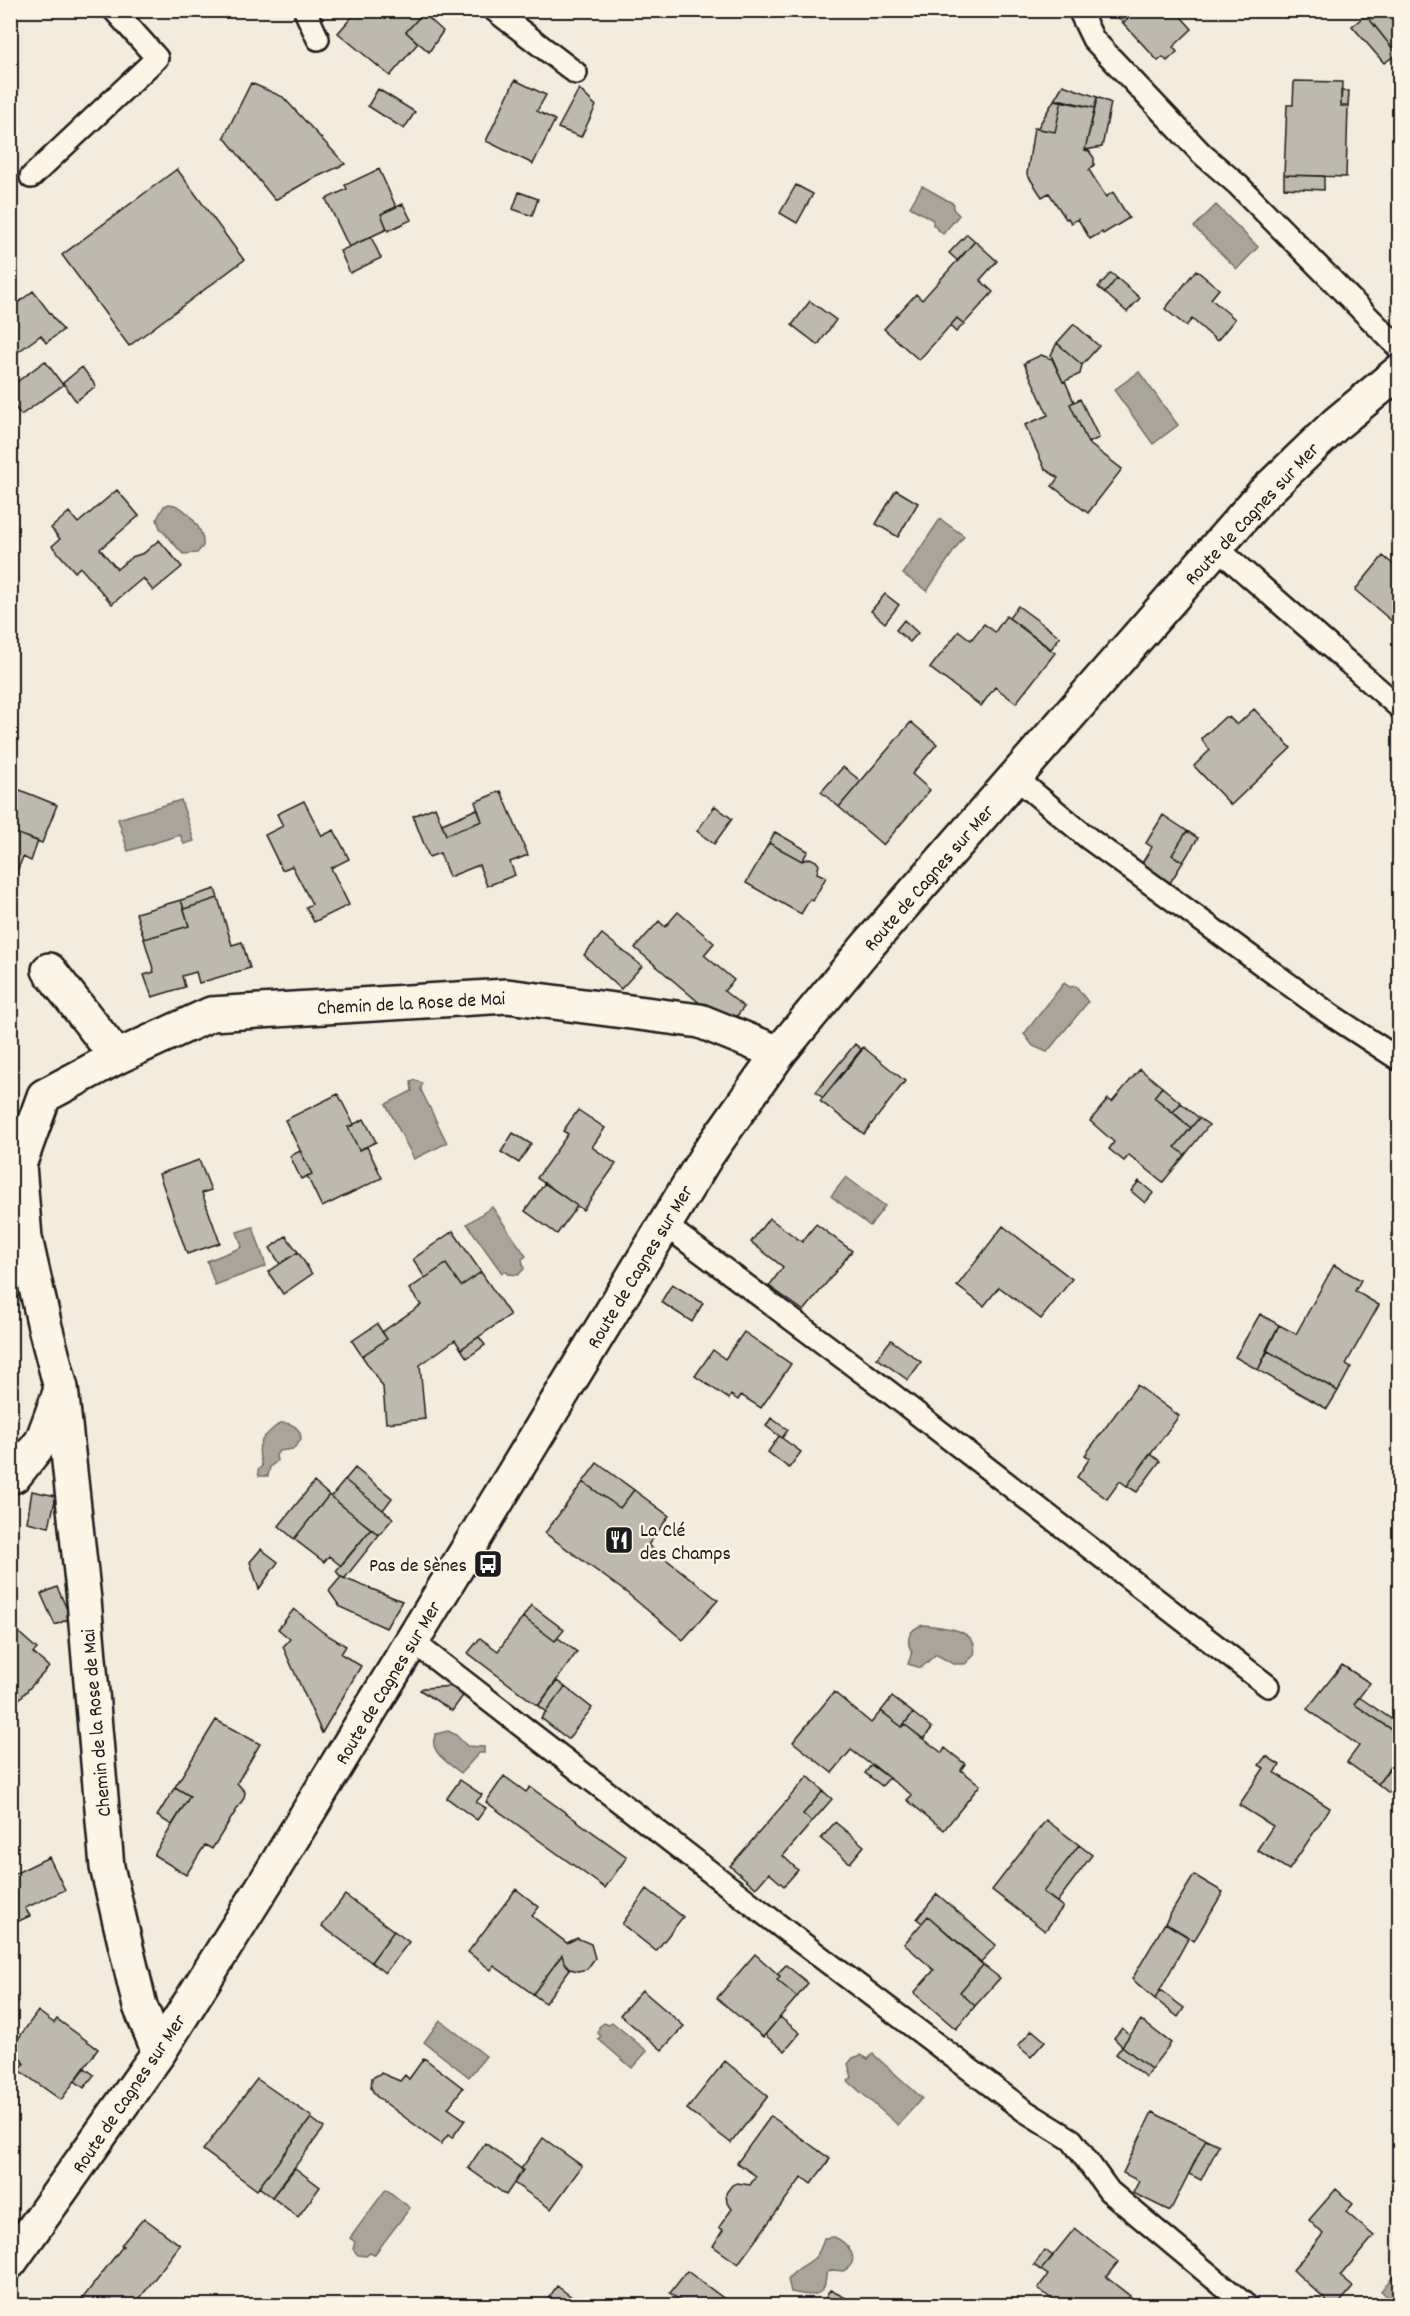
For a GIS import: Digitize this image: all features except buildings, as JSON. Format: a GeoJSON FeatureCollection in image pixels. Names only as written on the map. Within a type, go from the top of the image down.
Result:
{"type":"FeatureCollection","features":[{"type":"Feature","properties":{"kind":"main road","name":"Route de Cagnes sur Mer"},"geometry":{"type":"LineString","coordinates":[[10,2262],[159,2052],[267,1880],[707,1155],[779,1053],[870,943],[1262,495],[1336,423],[1400,371]]}},
{"type":"Feature","properties":{"kind":"main road"},"geometry":{"type":"LineString","coordinates":[[49,970],[117,1057]]}},
{"type":"Feature","properties":{"kind":"main road","name":"Chemin de la Rose de Mai"},"geometry":{"type":"LineString","coordinates":[[159,2052],[140,2006],[107,1867],[84,1600],[61,1388],[25,1238],[19,1165],[44,1096],[117,1057],[211,1014],[507,996],[700,1021],[779,1053]]}},
{"type":"Feature","properties":{"kind":"main road"},"geometry":{"type":"LineString","coordinates":[[10,1477],[15,1475],[42,1441],[61,1388]]}},
{"type":"Feature","properties":{"kind":"lane"},"geometry":{"type":"LineString","coordinates":[[31,177],[156,58],[114,10]]}},
{"type":"Feature","properties":{"kind":"lane"},"geometry":{"type":"LineString","coordinates":[[308,10],[306,13],[318,39]]}},
{"type":"Feature","properties":{"kind":"lane"},"geometry":{"type":"LineString","coordinates":[[494,10],[576,73]]}},
{"type":"Feature","properties":{"kind":"lane"},"geometry":{"type":"LineString","coordinates":[[1079,10],[1093,39],[1179,130],[1202,154],[1238,185],[1400,349]]}},
{"type":"Feature","properties":{"kind":"lane"},"geometry":{"type":"LineString","coordinates":[[1216,548],[1400,708]]}},
{"type":"Feature","properties":{"kind":"lane"},"geometry":{"type":"LineString","coordinates":[[1015,777],[1088,838],[1331,1015],[1400,1060]]}},
{"type":"Feature","properties":{"kind":"lane"},"geometry":{"type":"LineString","coordinates":[[664,1225],[889,1392],[1268,1686]]}},
{"type":"Feature","properties":{"kind":"lane"},"geometry":{"type":"LineString","coordinates":[[412,1641],[798,1940],[1025,2111],[1072,2140],[1110,2191],[1247,2306]]}},
{"type":"Feature","properties":{"kind":"shaded area"},"geometry":{"type":"Polygon","coordinates":[[[922,186],[954,204],[953,209],[959,215],[943,234],[933,225],[933,220],[910,207],[922,186]]]}},
{"type":"Feature","properties":{"kind":"shaded area"},"geometry":{"type":"Polygon","coordinates":[[[1216,205],[1258,247],[1237,269],[1194,227],[1216,205]]]}},
{"type":"Feature","properties":{"kind":"shaded area"},"geometry":{"type":"Polygon","coordinates":[[[1139,372],[1178,425],[1153,444],[1114,390],[1139,372]]]}},
{"type":"Feature","properties":{"kind":"shaded area"},"geometry":{"type":"Polygon","coordinates":[[[169,504],[182,509],[198,526],[203,546],[197,553],[183,554],[160,528],[157,519],[164,506],[169,504]]]}},
{"type":"Feature","properties":{"kind":"shaded area"},"geometry":{"type":"Polygon","coordinates":[[[940,519],[964,536],[927,591],[903,574],[940,519]]]}},
{"type":"Feature","properties":{"kind":"shaded area"},"geometry":{"type":"Polygon","coordinates":[[[181,800],[194,841],[184,844],[180,835],[128,851],[118,819],[181,800]]]}},
{"type":"Feature","properties":{"kind":"shaded area"},"geometry":{"type":"Polygon","coordinates":[[[1064,983],[1070,987],[1076,986],[1088,1002],[1047,1052],[1033,1046],[1024,1034],[1064,983]]]}},
{"type":"Feature","properties":{"kind":"shaded area"},"geometry":{"type":"Polygon","coordinates":[[[415,1080],[422,1083],[421,1090],[447,1143],[414,1159],[386,1104],[412,1091],[411,1082],[415,1080]]]}},
{"type":"Feature","properties":{"kind":"shaded area"},"geometry":{"type":"Polygon","coordinates":[[[846,1177],[885,1206],[870,1226],[831,1196],[846,1177]]]}},
{"type":"Feature","properties":{"kind":"shaded area"},"geometry":{"type":"Polygon","coordinates":[[[492,1207],[526,1256],[522,1259],[524,1269],[518,1275],[508,1274],[506,1271],[502,1273],[467,1224],[492,1207]]]}},
{"type":"Feature","properties":{"kind":"shaded area"},"geometry":{"type":"Polygon","coordinates":[[[253,1227],[266,1266],[215,1285],[207,1261],[240,1248],[242,1246],[237,1232],[253,1227]]]}},
{"type":"Feature","properties":{"kind":"shaded area"},"geometry":{"type":"Polygon","coordinates":[[[280,1423],[295,1427],[301,1440],[293,1449],[279,1451],[276,1455],[277,1461],[270,1467],[268,1476],[259,1476],[258,1470],[262,1466],[259,1452],[261,1442],[280,1423]]]}},
{"type":"Feature","properties":{"kind":"shaded area"},"geometry":{"type":"Polygon","coordinates":[[[923,1625],[949,1628],[965,1634],[974,1646],[974,1655],[965,1664],[953,1664],[935,1655],[921,1668],[908,1664],[912,1652],[909,1643],[910,1636],[914,1629],[923,1625]]]}},
{"type":"Feature","properties":{"kind":"shaded area"},"geometry":{"type":"Polygon","coordinates":[[[448,1731],[456,1735],[467,1746],[484,1747],[484,1753],[479,1753],[461,1773],[441,1756],[434,1746],[436,1734],[448,1731]]]}},
{"type":"Feature","properties":{"kind":"shaded area"},"geometry":{"type":"Polygon","coordinates":[[[440,2020],[486,2056],[469,2077],[424,2042],[440,2020]]]}},
{"type":"Feature","properties":{"kind":"shaded area"},"geometry":{"type":"Polygon","coordinates":[[[612,2022],[647,2051],[632,2068],[598,2039],[601,2036],[598,2033],[599,2027],[604,2023],[609,2025],[612,2022]]]}},
{"type":"Feature","properties":{"kind":"shaded area"},"geometry":{"type":"Polygon","coordinates":[[[873,2054],[922,2098],[898,2125],[848,2081],[852,2077],[848,2064],[853,2058],[861,2055],[868,2059],[873,2054]]]}},
{"type":"Feature","properties":{"kind":"shaded area"},"geometry":{"type":"Polygon","coordinates":[[[386,2189],[410,2208],[374,2255],[370,2253],[366,2256],[358,2255],[353,2249],[355,2242],[350,2238],[386,2189]]]}},
{"type":"Feature","properties":{"kind":"shaded area"},"geometry":{"type":"Polygon","coordinates":[[[834,2237],[844,2243],[851,2252],[853,2258],[849,2267],[843,2271],[827,2272],[824,2287],[814,2295],[791,2292],[788,2279],[817,2255],[824,2238],[834,2237]]]}},
{"type":"Feature","properties":{"kind":"shaded area"},"geometry":{"type":"Polygon","coordinates":[[[1399,2269],[1399,2305],[1397,2305],[1381,2291],[1399,2269]]]}},
{"type":"Feature","properties":{"kind":"place","name":"La Clé des Champs"},"geometry":{"type":"Point","coordinates":[619,1540]}},
{"type":"Feature","properties":{"kind":"place","name":"Pas de Sènes"},"geometry":{"type":"Point","coordinates":[488,1564]}}]}
